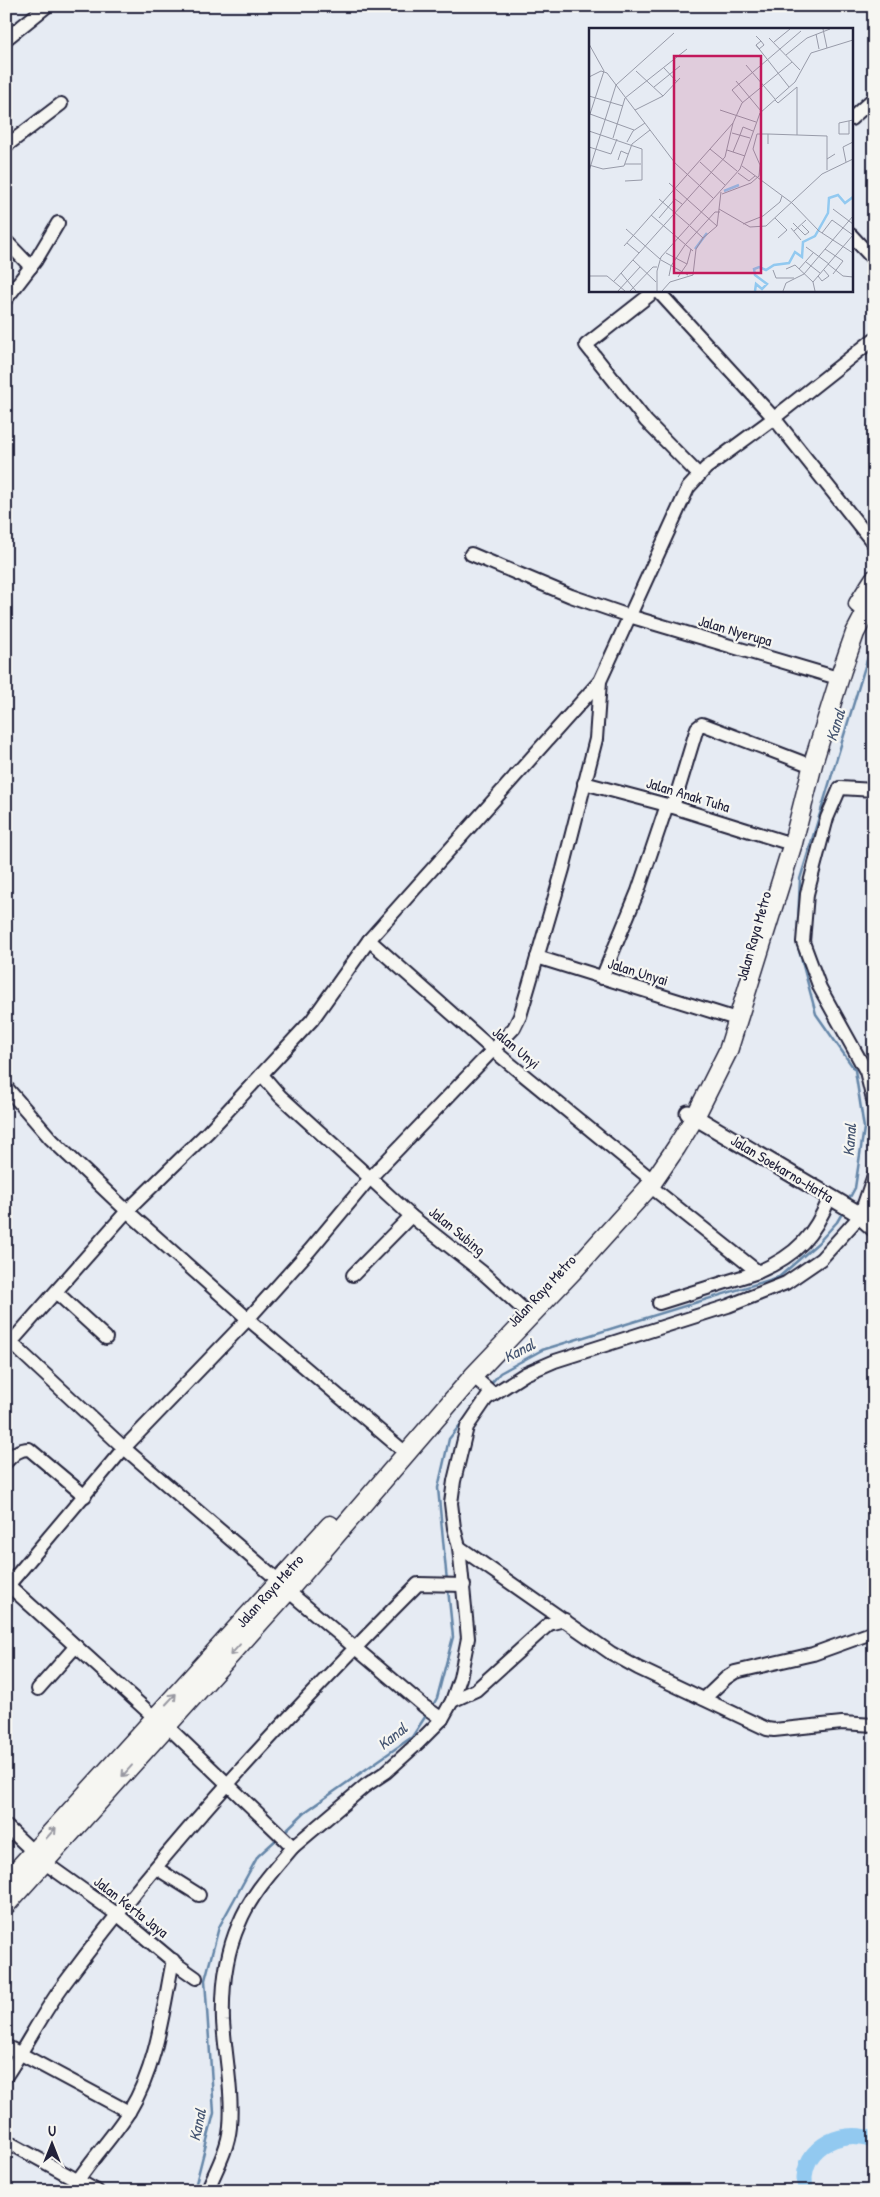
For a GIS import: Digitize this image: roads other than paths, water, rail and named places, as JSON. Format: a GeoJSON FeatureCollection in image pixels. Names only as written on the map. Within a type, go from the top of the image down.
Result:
{"type":"FeatureCollection","features":[{"type":"Feature","properties":{"kind":"highway","name":"Jalan Raya Metro"},"geometry":{"type":"LineString","coordinates":[[692,1115],[730,1017],[804,763],[845,634],[858,605],[874,579]]}},
{"type":"Feature","properties":{"kind":"highway"},"geometry":{"type":"LineString","coordinates":[[6,1905],[39,1858],[404,1450],[576,1268],[648,1181],[692,1115],[721,1066],[739,1020],[792,843],[814,760],[855,634],[874,597]]}},
{"type":"Feature","properties":{"kind":"highway","name":"Jalan Raya Metro"},"geometry":{"type":"LineString","coordinates":[[404,1450],[524,1310],[648,1181]]}},
{"type":"Feature","properties":{"kind":"highway"},"geometry":{"type":"LineString","coordinates":[[6,1882],[39,1858]]}},
{"type":"Feature","properties":{"kind":"main road","name":"Jalan Soekarno-Hatta"},"geometry":{"type":"LineString","coordinates":[[692,1115],[833,1198],[857,1213],[874,1228]]}},
{"type":"Feature","properties":{"kind":"street"},"geometry":{"type":"LineString","coordinates":[[6,39],[47,6]]}},
{"type":"Feature","properties":{"kind":"street"},"geometry":{"type":"LineString","coordinates":[[852,118],[874,98]]}},
{"type":"Feature","properties":{"kind":"street"},"geometry":{"type":"LineString","coordinates":[[6,146],[61,104]]}},
{"type":"Feature","properties":{"kind":"street"},"geometry":{"type":"LineString","coordinates":[[6,299],[31,267],[58,223]]}},
{"type":"Feature","properties":{"kind":"street"},"geometry":{"type":"LineString","coordinates":[[852,236],[874,260]]}},
{"type":"Feature","properties":{"kind":"street"},"geometry":{"type":"LineString","coordinates":[[6,241],[31,267]]}},
{"type":"Feature","properties":{"kind":"street"},"geometry":{"type":"LineString","coordinates":[[656,291],[586,345],[646,421],[699,475]]}},
{"type":"Feature","properties":{"kind":"street"},"geometry":{"type":"LineString","coordinates":[[658,291],[774,418],[874,544]]}},
{"type":"Feature","properties":{"kind":"street"},"geometry":{"type":"LineString","coordinates":[[434,1713],[283,1586],[124,1448],[8,1343],[56,1293],[127,1211],[262,1075],[312,1020],[369,940],[600,681],[688,488],[699,475],[874,339]]}},
{"type":"Feature","properties":{"kind":"street","name":"Jalan Nyerupa"},"geometry":{"type":"LineString","coordinates":[[471,554],[571,596],[629,616],[831,676]]}},
{"type":"Feature","properties":{"kind":"street"},"geometry":{"type":"LineString","coordinates":[[291,1845],[227,1782],[7,1585],[85,1496],[124,1448],[248,1319],[310,1250],[370,1178],[518,1022],[563,869],[596,739],[600,681]]}},
{"type":"Feature","properties":{"kind":"street"},"geometry":{"type":"LineString","coordinates":[[602,978],[638,891],[697,728],[702,724],[804,763]]}},
{"type":"Feature","properties":{"kind":"street","name":"Jalan Anak Tuha"},"geometry":{"type":"LineString","coordinates":[[584,783],[670,806],[782,841]]}},
{"type":"Feature","properties":{"kind":"street"},"geometry":{"type":"LineString","coordinates":[[874,790],[840,788],[827,818],[808,894],[804,942],[820,988],[866,1072],[874,1104]]}},
{"type":"Feature","properties":{"kind":"street","name":"Jalan Unyi"},"geometry":{"type":"LineString","coordinates":[[369,940],[493,1050],[758,1272]]}},
{"type":"Feature","properties":{"kind":"street","name":"Jalan Unyai"},"geometry":{"type":"LineString","coordinates":[[536,957],[730,1017]]}},
{"type":"Feature","properties":{"kind":"street","name":"Jalan Subing"},"geometry":{"type":"LineString","coordinates":[[262,1075],[280,1096],[412,1216],[482,1272],[524,1310]]}},
{"type":"Feature","properties":{"kind":"street"},"geometry":{"type":"LineString","coordinates":[[6,1087],[51,1139],[127,1211],[248,1319],[404,1450]]}},
{"type":"Feature","properties":{"kind":"street"},"geometry":{"type":"LineString","coordinates":[[452,1700],[460,1678],[468,1638],[461,1586],[459,1547],[451,1504],[458,1461],[467,1427],[490,1393],[555,1361],[728,1306],[786,1283],[821,1259],[857,1213],[874,1176]]}},
{"type":"Feature","properties":{"kind":"street"},"geometry":{"type":"LineString","coordinates":[[659,1303],[758,1272],[785,1259],[818,1225],[833,1198]]}},
{"type":"Feature","properties":{"kind":"street"},"geometry":{"type":"LineString","coordinates":[[354,1275],[412,1216]]}},
{"type":"Feature","properties":{"kind":"street"},"geometry":{"type":"LineString","coordinates":[[56,1293],[106,1338]]}},
{"type":"Feature","properties":{"kind":"street"},"geometry":{"type":"LineString","coordinates":[[475,1377],[490,1393]]}},
{"type":"Feature","properties":{"kind":"street"},"geometry":{"type":"LineString","coordinates":[[6,1462],[22,1449],[29,1449],[85,1496]]}},
{"type":"Feature","properties":{"kind":"street"},"geometry":{"type":"LineString","coordinates":[[459,1547],[618,1657],[704,1700],[774,1730],[842,1723],[874,1725]]}},
{"type":"Feature","properties":{"kind":"street"},"geometry":{"type":"LineString","coordinates":[[6,2076],[66,1981],[227,1782],[355,1647],[418,1584],[461,1586]]}},
{"type":"Feature","properties":{"kind":"street"},"geometry":{"type":"LineString","coordinates":[[207,2191],[224,2154],[230,2127],[228,2070],[223,2021],[224,1992],[229,1953],[239,1924],[259,1887],[291,1845],[365,1786],[386,1772],[434,1713],[452,1700],[476,1690],[549,1624],[565,1620]]}},
{"type":"Feature","properties":{"kind":"street"},"geometry":{"type":"LineString","coordinates":[[704,1700],[735,1672],[813,1654],[874,1632]]}},
{"type":"Feature","properties":{"kind":"street"},"geometry":{"type":"LineString","coordinates":[[38,1689],[76,1646]]}},
{"type":"Feature","properties":{"kind":"street","name":"Jalan Kerta Jaya"},"geometry":{"type":"LineString","coordinates":[[6,1826],[39,1858],[118,1915],[196,1978]]}},
{"type":"Feature","properties":{"kind":"street"},"geometry":{"type":"LineString","coordinates":[[156,1868],[199,1895]]}},
{"type":"Feature","properties":{"kind":"street"},"geometry":{"type":"LineString","coordinates":[[74,2185],[129,2112],[146,2076],[159,2030],[173,1960]]}},
{"type":"Feature","properties":{"kind":"street"},"geometry":{"type":"LineString","coordinates":[[6,2046],[129,2112]]}},
{"type":"Feature","properties":{"kind":"street"},"geometry":{"type":"LineString","coordinates":[[6,2141],[74,2185],[97,2191]]}},
{"type":"Feature","properties":{"kind":"waterway","name":"Kanal"},"geometry":{"type":"LineString","coordinates":[[848,1201],[855,1188],[864,1128],[855,1070],[816,1014],[797,943],[800,879],[874,637]]}},
{"type":"Feature","properties":{"kind":"waterway","name":"Kanal"},"geometry":{"type":"LineString","coordinates":[[489,1386],[500,1373],[542,1350],[779,1277],[818,1243],[837,1222],[844,1210]]}},
{"type":"Feature","properties":{"kind":"waterway","name":"Kanal"},"geometry":{"type":"LineString","coordinates":[[447,1581],[438,1488],[449,1439],[471,1411]]}},
{"type":"Feature","properties":{"kind":"waterway","name":"Kanal"},"geometry":{"type":"LineString","coordinates":[[432,1707],[437,1698],[453,1637],[448,1589]]}},
{"type":"Feature","properties":{"kind":"waterway","name":"Kanal"},"geometry":{"type":"LineString","coordinates":[[283,1833],[305,1812],[412,1737],[427,1714]]}},
{"type":"Feature","properties":{"kind":"waterway","name":"Kanal"},"geometry":{"type":"LineString","coordinates":[[192,2191],[195,2187],[214,2113],[205,1980],[219,1927],[258,1856],[277,1839]]}},
{"type":"Feature","properties":{"kind":"waterway"},"geometry":{"type":"LineString","coordinates":[[806,2191],[805,2177],[807,2164],[823,2145],[834,2139],[847,2136],[874,2140]]}}]}
